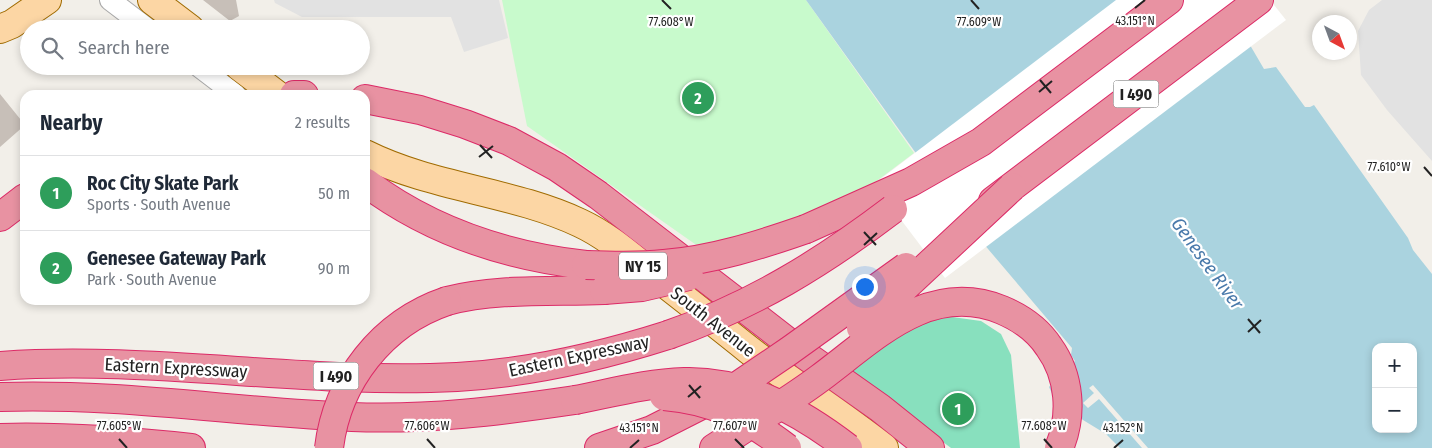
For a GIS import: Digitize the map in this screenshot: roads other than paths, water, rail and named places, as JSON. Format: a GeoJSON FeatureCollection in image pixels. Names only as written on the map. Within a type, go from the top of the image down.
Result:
{"type":"FeatureCollection","features":[{"type":"Feature","properties":{"kind":"highway","name":"I 490"},"geometry":{"type":"LineString","coordinates":[[981,142],[1168,0]]}},
{"type":"Feature","properties":{"kind":"highway","name":"I 490"},"geometry":{"type":"LineString","coordinates":[[599,448],[660,426],[736,387],[848,309],[1259,0]]}},
{"type":"Feature","properties":{"kind":"highway"},"geometry":{"type":"LineString","coordinates":[[370,100],[420,110],[465,124],[509,141],[557,167],[598,195],[805,355],[880,408],[930,448]]}},
{"type":"Feature","properties":{"kind":"highway"},"geometry":{"type":"LineString","coordinates":[[329,448],[339,404],[348,385],[365,358],[380,343],[410,319],[428,308],[447,301],[488,294],[604,290],[642,286],[692,275],[806,229],[910,182],[981,142]]}},
{"type":"Feature","properties":{"kind":"highway","name":"Eastern Expressway"},"geometry":{"type":"LineString","coordinates":[[0,366],[112,365],[379,378],[458,377],[559,364],[668,335],[709,320],[756,299],[816,264],[872,225],[981,142]]}},
{"type":"Feature","properties":{"kind":"highway"},"geometry":{"type":"LineString","coordinates":[[370,185],[408,211],[464,238],[530,256],[586,264],[649,265],[690,261],[733,252],[806,229]]}},
{"type":"Feature","properties":{"kind":"highway"},"geometry":{"type":"LineString","coordinates":[[744,428],[893,300],[1012,187]]}},
{"type":"Feature","properties":{"kind":"highway"},"geometry":{"type":"LineString","coordinates":[[0,216],[20,202]]}},
{"type":"Feature","properties":{"kind":"highway"},"geometry":{"type":"LineString","coordinates":[[714,448],[798,394],[891,325],[909,314],[935,305],[966,302],[998,308],[1016,317],[1040,335],[1052,351],[1065,379],[1068,398],[1066,423],[1059,448]]}},
{"type":"Feature","properties":{"kind":"highway"},"geometry":{"type":"LineString","coordinates":[[575,400],[647,386],[682,382],[703,382],[723,385],[752,393],[784,407],[848,448]]}},
{"type":"Feature","properties":{"kind":"highway"},"geometry":{"type":"LineString","coordinates":[[0,397],[85,398],[336,416],[375,417],[463,414],[631,395],[665,396],[722,407],[764,431],[787,448]]}},
{"type":"Feature","properties":{"kind":"highway"},"geometry":{"type":"LineString","coordinates":[[0,438],[74,438],[191,448]]}},
{"type":"Feature","properties":{"kind":"main road"},"geometry":{"type":"LineString","coordinates":[[0,30],[47,0]]}},
{"type":"Feature","properties":{"kind":"main road"},"geometry":{"type":"LineString","coordinates":[[152,0],[178,20]]}},
{"type":"Feature","properties":{"kind":"main road"},"geometry":{"type":"LineString","coordinates":[[251,75],[271,90]]}},
{"type":"Feature","properties":{"kind":"main road","name":"South Avenue"},"geometry":{"type":"LineString","coordinates":[[370,156],[403,169],[537,207],[590,228],[628,254],[776,371],[852,423],[884,448]]}},
{"type":"Feature","properties":{"kind":"street"},"geometry":{"type":"LineString","coordinates":[[110,0],[136,20]]}},
{"type":"Feature","properties":{"kind":"street"},"geometry":{"type":"LineString","coordinates":[[210,75],[230,90]]}},
{"type":"Feature","properties":{"kind":"water","name":"Genesee River"},"geometry":{"type":"Polygon","coordinates":[[[806,0],[1220,0],[1233,16],[1264,69],[1276,67],[1305,107],[1314,105],[1408,238],[1413,250],[1432,274],[1432,448],[1148,448],[1093,385],[1089,388],[1094,393],[1083,403],[1088,408],[1099,399],[1142,448],[1120,448],[1106,434],[1083,420],[1054,398],[1049,387],[1075,361],[1071,355],[1072,348],[966,223],[806,0]]]}},
{"type":"Feature","properties":{"kind":"place","name":"Genesee Gateway Park"},"geometry":{"type":"Point","coordinates":[698,98]}},
{"type":"Feature","properties":{"kind":"place","name":"Roc City Skate Park"},"geometry":{"type":"Point","coordinates":[958,409]}}]}
